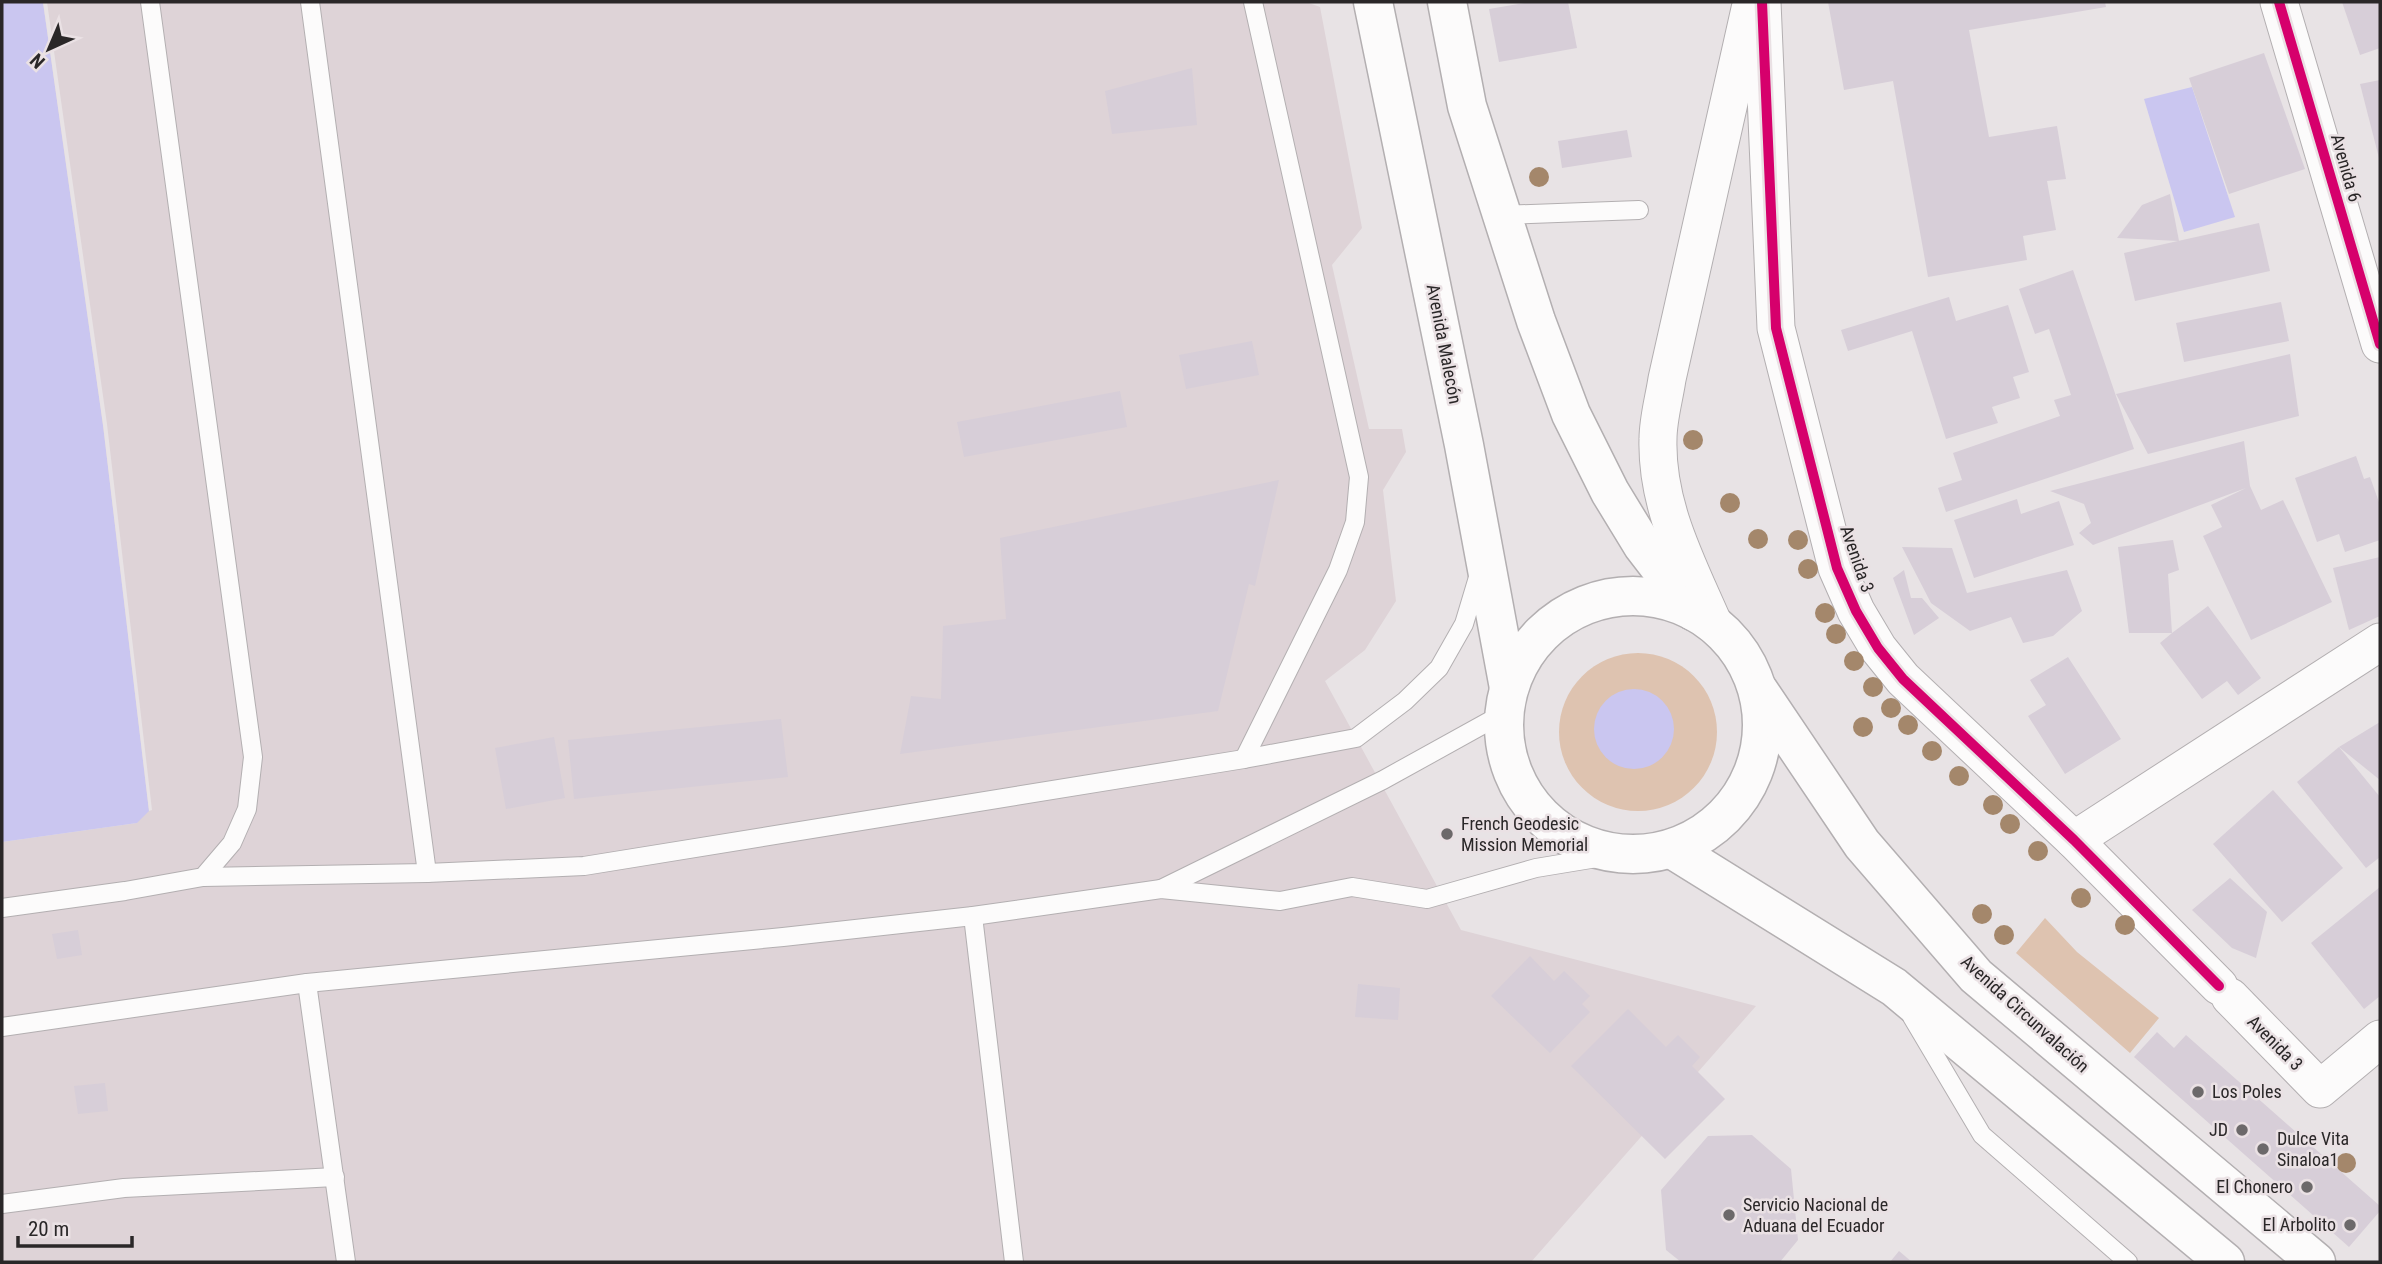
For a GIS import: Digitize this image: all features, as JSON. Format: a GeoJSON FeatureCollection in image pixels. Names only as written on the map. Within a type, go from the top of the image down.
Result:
{"type":"FeatureCollection","features":[{"type":"Feature","properties":{"kind":"main road","name":"Avenida Malecón"},"geometry":{"type":"LineString","coordinates":[[1373,2],[1484,557],[1507,701],[1505,742],[1513,770],[1525,796],[1544,818],[1567,836],[1593,848],[1621,854],[1647,854],[1672,849],[1698,838],[1722,820],[1741,798],[1754,773],[1761,745],[1762,716],[1757,687]]}},
{"type":"Feature","properties":{"kind":"main road"},"geometry":{"type":"LineString","coordinates":[[1447,2],[1467,106],[1500,215],[1571,414],[1610,492],[1643,546],[1704,618],[1732,643],[1749,667],[1757,687]]}},
{"type":"Feature","properties":{"kind":"main road"},"geometry":{"type":"LineString","coordinates":[[1507,701],[1522,659],[1542,633],[1568,613],[1598,601],[1630,596],[1662,599],[1704,618]]}},
{"type":"Feature","properties":{"kind":"main road","name":"Avenida Circunvalación"},"geometry":{"type":"LineString","coordinates":[[1757,687],[1862,844],[1976,976],[2316,1262]]}},
{"type":"Feature","properties":{"kind":"main road"},"geometry":{"type":"LineString","coordinates":[[1672,849],[1894,987],[2225,1262]]}},
{"type":"Feature","properties":{"kind":"street"},"geometry":{"type":"LineString","coordinates":[[1704,618],[1671,525],[1660,476],[1658,438],[1667,379],[1752,2]]}},
{"type":"Feature","properties":{"kind":"street","name":"Avenida 3"},"geometry":{"type":"LineString","coordinates":[[1762,2],[1776,328],[1837,568],[1856,611],[1878,648],[1903,679],[2074,840],[2320,1089],[2380,1039]]}},
{"type":"Feature","properties":{"kind":"street","name":"Avenida 6"},"geometry":{"type":"LineString","coordinates":[[2279,2],[2380,344]]}},
{"type":"Feature","properties":{"kind":"street"},"geometry":{"type":"LineString","coordinates":[[2074,840],[2380,642]]}},
{"type":"Feature","properties":{"kind":"lane"},"geometry":{"type":"LineString","coordinates":[[150,2],[253,757],[247,809],[232,843],[203,877]]}},
{"type":"Feature","properties":{"kind":"lane"},"geometry":{"type":"LineString","coordinates":[[310,2],[427,873]]}},
{"type":"Feature","properties":{"kind":"lane"},"geometry":{"type":"LineString","coordinates":[[1244,759],[1338,570],[1355,522],[1359,477],[1253,2]]}},
{"type":"Feature","properties":{"kind":"lane"},"geometry":{"type":"LineString","coordinates":[[1500,215],[1639,209]]}},
{"type":"Feature","properties":{"kind":"lane"},"geometry":{"type":"LineString","coordinates":[[2,908],[203,877],[427,873],[584,866],[1244,759],[1356,738],[1405,701],[1438,668],[1464,624],[1484,557]]}},
{"type":"Feature","properties":{"kind":"lane"},"geometry":{"type":"LineString","coordinates":[[1161,889],[1383,780],[1507,701]]}},
{"type":"Feature","properties":{"kind":"lane"},"geometry":{"type":"LineString","coordinates":[[2,1027],[307,984],[973,916],[1161,889],[1280,901],[1352,887],[1427,899],[1536,868],[1621,854]]}},
{"type":"Feature","properties":{"kind":"lane"},"geometry":{"type":"LineString","coordinates":[[973,916],[1014,1262]]}},
{"type":"Feature","properties":{"kind":"lane"},"geometry":{"type":"LineString","coordinates":[[307,984],[346,1262]]}},
{"type":"Feature","properties":{"kind":"lane"},"geometry":{"type":"LineString","coordinates":[[1894,987],[1982,1135],[2128,1262]]}},
{"type":"Feature","properties":{"kind":"lane"},"geometry":{"type":"LineString","coordinates":[[2,1204],[124,1188],[335,1177]]}},
{"type":"Feature","properties":{"kind":"shaded area"},"geometry":{"type":"Polygon","coordinates":[[[2,2],[43,2],[103,425],[149,811],[137,823],[2,842],[2,2]]]}},
{"type":"Feature","properties":{"kind":"shaded area"},"geometry":{"type":"Polygon","coordinates":[[[43,2],[1306,2],[1320,7],[1362,228],[1332,265],[1369,429],[1402,429],[1406,452],[1383,490],[1396,601],[1365,650],[1325,681],[1461,930],[1756,1006],[1531,1262],[2,1262],[2,842],[137,823],[146,792],[43,2]]]}},
{"type":"Feature","properties":{"kind":"shaded area"},"geometry":{"type":"Polygon","coordinates":[[[2192,87],[2235,217],[2184,232],[2144,99],[2192,87]]]}},
{"type":"Feature","properties":{"kind":"shaded area"},"geometry":{"type":"Polygon","coordinates":[[[1638,653],[1668,659],[1694,676],[1711,702],[1717,732],[1711,762],[1694,788],[1668,805],[1638,811],[1608,805],[1582,788],[1565,762],[1559,732],[1565,702],[1582,676],[1608,659],[1638,653]]]}},
{"type":"Feature","properties":{"kind":"shaded area"},"geometry":{"type":"Polygon","coordinates":[[[1634,689],[1649,692],[1662,701],[1671,714],[1674,729],[1671,744],[1662,757],[1649,766],[1634,769],[1619,766],[1606,757],[1597,744],[1594,729],[1597,714],[1606,701],[1619,692],[1634,689]]]}},
{"type":"Feature","properties":{"kind":"shaded area"},"geometry":{"type":"Polygon","coordinates":[[[2045,918],[2077,952],[2159,1018],[2130,1053],[2016,953],[2045,918]]]}},
{"type":"Feature","properties":{"kind":"pier"},"geometry":{"type":"Polygon","coordinates":[[[43,2],[47,2],[107,424],[152,810],[149,811],[103,425],[43,2]]]}},
{"type":"Feature","properties":{"kind":"building"},"geometry":{"type":"Polygon","coordinates":[[[1530,2],[1568,2],[1577,48],[1499,62],[1489,9],[1530,2]]]}},
{"type":"Feature","properties":{"kind":"building"},"geometry":{"type":"Polygon","coordinates":[[[1828,2],[2105,2],[2106,7],[1969,30],[1989,137],[2057,126],[2066,179],[2047,181],[2056,230],[2023,236],[2027,260],[1928,277],[1893,81],[1844,90],[1828,2]]]}},
{"type":"Feature","properties":{"kind":"building"},"geometry":{"type":"Polygon","coordinates":[[[2342,2],[2380,2],[2380,48],[2360,55],[2342,2]]]}},
{"type":"Feature","properties":{"kind":"building"},"geometry":{"type":"Polygon","coordinates":[[[2264,53],[2305,169],[2229,194],[2189,78],[2264,53]]]}},
{"type":"Feature","properties":{"kind":"building"},"geometry":{"type":"Polygon","coordinates":[[[1192,68],[1197,125],[1112,134],[1105,91],[1192,68]]]}},
{"type":"Feature","properties":{"kind":"building"},"geometry":{"type":"Polygon","coordinates":[[[2380,80],[2380,157],[2379,158],[2360,84],[2380,80]]]}},
{"type":"Feature","properties":{"kind":"building"},"geometry":{"type":"Polygon","coordinates":[[[1627,130],[1632,157],[1562,168],[1558,141],[1627,130]]]}},
{"type":"Feature","properties":{"kind":"building"},"geometry":{"type":"Polygon","coordinates":[[[2170,194],[2179,241],[2117,238],[2142,205],[2170,194]]]}},
{"type":"Feature","properties":{"kind":"building"},"geometry":{"type":"Polygon","coordinates":[[[2259,223],[2270,271],[2135,301],[2124,253],[2259,223]]]}},
{"type":"Feature","properties":{"kind":"building"},"geometry":{"type":"Polygon","coordinates":[[[2073,270],[2134,449],[1946,512],[1938,488],[1962,480],[1953,453],[2060,416],[2054,400],[2071,395],[2049,329],[2035,334],[2019,289],[2073,270]]]}},
{"type":"Feature","properties":{"kind":"building"},"geometry":{"type":"Polygon","coordinates":[[[1949,297],[1956,321],[2008,305],[2029,372],[2013,377],[2020,398],[1992,407],[1998,423],[1946,439],[1912,331],[1848,351],[1841,330],[1949,297]]]}},
{"type":"Feature","properties":{"kind":"building"},"geometry":{"type":"Polygon","coordinates":[[[2281,302],[2289,341],[2184,362],[2176,323],[2281,302]]]}},
{"type":"Feature","properties":{"kind":"building"},"geometry":{"type":"Polygon","coordinates":[[[1252,341],[1259,375],[1186,389],[1179,355],[1252,341]]]}},
{"type":"Feature","properties":{"kind":"building"},"geometry":{"type":"Polygon","coordinates":[[[2290,354],[2299,416],[2148,454],[2116,394],[2290,354]]]}},
{"type":"Feature","properties":{"kind":"building"},"geometry":{"type":"Polygon","coordinates":[[[1120,391],[1127,427],[964,457],[957,422],[1120,391]]]}},
{"type":"Feature","properties":{"kind":"building"},"geometry":{"type":"Polygon","coordinates":[[[2244,441],[2250,486],[2261,510],[2283,500],[2332,602],[2251,640],[2203,536],[2222,527],[2211,505],[2246,488],[2093,545],[2079,533],[2091,523],[2084,504],[2050,491],[2244,441]]]}},
{"type":"Feature","properties":{"kind":"building"},"geometry":{"type":"Polygon","coordinates":[[[2356,456],[2364,479],[2370,477],[2380,505],[2380,540],[2345,552],[2339,534],[2317,542],[2295,478],[2356,456]]]}},
{"type":"Feature","properties":{"kind":"building"},"geometry":{"type":"Polygon","coordinates":[[[1279,480],[1255,586],[1249,584],[1218,711],[900,754],[911,696],[941,699],[943,626],[1006,619],[1000,538],[1279,480]]]}},
{"type":"Feature","properties":{"kind":"building"},"geometry":{"type":"Polygon","coordinates":[[[2017,499],[2021,514],[2059,501],[2074,545],[1974,578],[1954,520],[2017,499]]]}},
{"type":"Feature","properties":{"kind":"building"},"geometry":{"type":"Polygon","coordinates":[[[2173,540],[2179,570],[2168,574],[2172,633],[2129,633],[2118,547],[2173,540]]]}},
{"type":"Feature","properties":{"kind":"building"},"geometry":{"type":"Polygon","coordinates":[[[1902,547],[1952,548],[1967,593],[2067,570],[2082,611],[2053,636],[2023,643],[2011,617],[1970,631],[1931,603],[1902,547]]]}},
{"type":"Feature","properties":{"kind":"building"},"geometry":{"type":"Polygon","coordinates":[[[2380,557],[2380,616],[2349,630],[2333,568],[2380,557]]]}},
{"type":"Feature","properties":{"kind":"building"},"geometry":{"type":"Polygon","coordinates":[[[1904,570],[1911,598],[1922,598],[1939,618],[1914,635],[1893,578],[1904,570]]]}},
{"type":"Feature","properties":{"kind":"building"},"geometry":{"type":"Polygon","coordinates":[[[2208,606],[2261,678],[2238,695],[2227,681],[2202,699],[2160,643],[2208,606]]]}},
{"type":"Feature","properties":{"kind":"building"},"geometry":{"type":"Polygon","coordinates":[[[2068,657],[2121,739],[2065,774],[2028,716],[2046,705],[2030,680],[2068,657]]]}},
{"type":"Feature","properties":{"kind":"building"},"geometry":{"type":"Polygon","coordinates":[[[781,719],[788,777],[574,799],[568,740],[781,719]]]}},
{"type":"Feature","properties":{"kind":"building"},"geometry":{"type":"Polygon","coordinates":[[[2380,722],[2380,780],[2339,747],[2380,722]]]}},
{"type":"Feature","properties":{"kind":"building"},"geometry":{"type":"Polygon","coordinates":[[[554,737],[565,798],[506,809],[495,748],[554,737]]]}},
{"type":"Feature","properties":{"kind":"building"},"geometry":{"type":"Polygon","coordinates":[[[2339,747],[2380,797],[2380,857],[2366,868],[2297,782],[2339,747]]]}},
{"type":"Feature","properties":{"kind":"building"},"geometry":{"type":"Polygon","coordinates":[[[2273,790],[2343,868],[2282,922],[2213,844],[2273,790]]]}},
{"type":"Feature","properties":{"kind":"building"},"geometry":{"type":"Polygon","coordinates":[[[2230,878],[2267,912],[2256,958],[2232,948],[2192,910],[2230,878]]]}},
{"type":"Feature","properties":{"kind":"building"},"geometry":{"type":"Polygon","coordinates":[[[2380,887],[2380,996],[2364,1009],[2311,943],[2380,887]]]}},
{"type":"Feature","properties":{"kind":"building"},"geometry":{"type":"Polygon","coordinates":[[[78,930],[82,955],[57,959],[52,934],[78,930]]]}},
{"type":"Feature","properties":{"kind":"building"},"geometry":{"type":"Polygon","coordinates":[[[1530,956],[1554,981],[1564,971],[1590,996],[1582,1004],[1590,1012],[1550,1053],[1491,996],[1530,956]]]}},
{"type":"Feature","properties":{"kind":"building"},"geometry":{"type":"Polygon","coordinates":[[[1358,984],[1400,988],[1398,1020],[1355,1017],[1358,984]]]}},
{"type":"Feature","properties":{"kind":"building"},"geometry":{"type":"Polygon","coordinates":[[[1628,1009],[1666,1047],[1678,1035],[1700,1057],[1692,1066],[1725,1099],[1665,1159],[1571,1066],[1628,1009]]]}},
{"type":"Feature","properties":{"kind":"building"},"geometry":{"type":"Polygon","coordinates":[[[2157,1032],[2174,1048],[2186,1035],[2380,1206],[2380,1211],[2349,1247],[2134,1057],[2157,1032]]]}},
{"type":"Feature","properties":{"kind":"building"},"geometry":{"type":"Polygon","coordinates":[[[105,1083],[108,1111],[78,1114],[74,1086],[105,1083]]]}},
{"type":"Feature","properties":{"kind":"building","name":"Servicio Nacional de Aduana del Ecuador"},"geometry":{"type":"Polygon","coordinates":[[[1752,1135],[1791,1169],[1798,1240],[1780,1262],[1681,1262],[1666,1250],[1661,1190],[1708,1136],[1752,1135]]]}},
{"type":"Feature","properties":{"kind":"building"},"geometry":{"type":"Polygon","coordinates":[[[1899,1251],[1912,1262],[1890,1262],[1899,1251]]]}},
{"type":"Feature","properties":{"kind":"cycle path"},"geometry":{"type":"LineString","coordinates":[[1762,2],[1776,328],[1837,568],[1856,611],[1878,648],[1903,679],[2074,840],[2219,986]]}},
{"type":"Feature","properties":{"kind":"cycle path"},"geometry":{"type":"LineString","coordinates":[[2279,2],[2380,344]]}},
{"type":"Feature","properties":{"kind":"place","name":"French Geodesic Mission Memorial"},"geometry":{"type":"Point","coordinates":[1447,834]}},
{"type":"Feature","properties":{"kind":"place","name":"Los Poles"},"geometry":{"type":"Point","coordinates":[2198,1092]}},
{"type":"Feature","properties":{"kind":"place","name":"JD"},"geometry":{"type":"Point","coordinates":[2242,1130]}},
{"type":"Feature","properties":{"kind":"place","name":"Dulce Vita Sinaloa1"},"geometry":{"type":"Point","coordinates":[2263,1149]}},
{"type":"Feature","properties":{"kind":"place","name":"El Chonero"},"geometry":{"type":"Point","coordinates":[2307,1187]}},
{"type":"Feature","properties":{"kind":"place","name":"Servicio Nacional de Aduana del Ecuador"},"geometry":{"type":"Point","coordinates":[1729,1215]}},
{"type":"Feature","properties":{"kind":"place","name":"El Arbolito"},"geometry":{"type":"Point","coordinates":[2350,1225]}}]}
